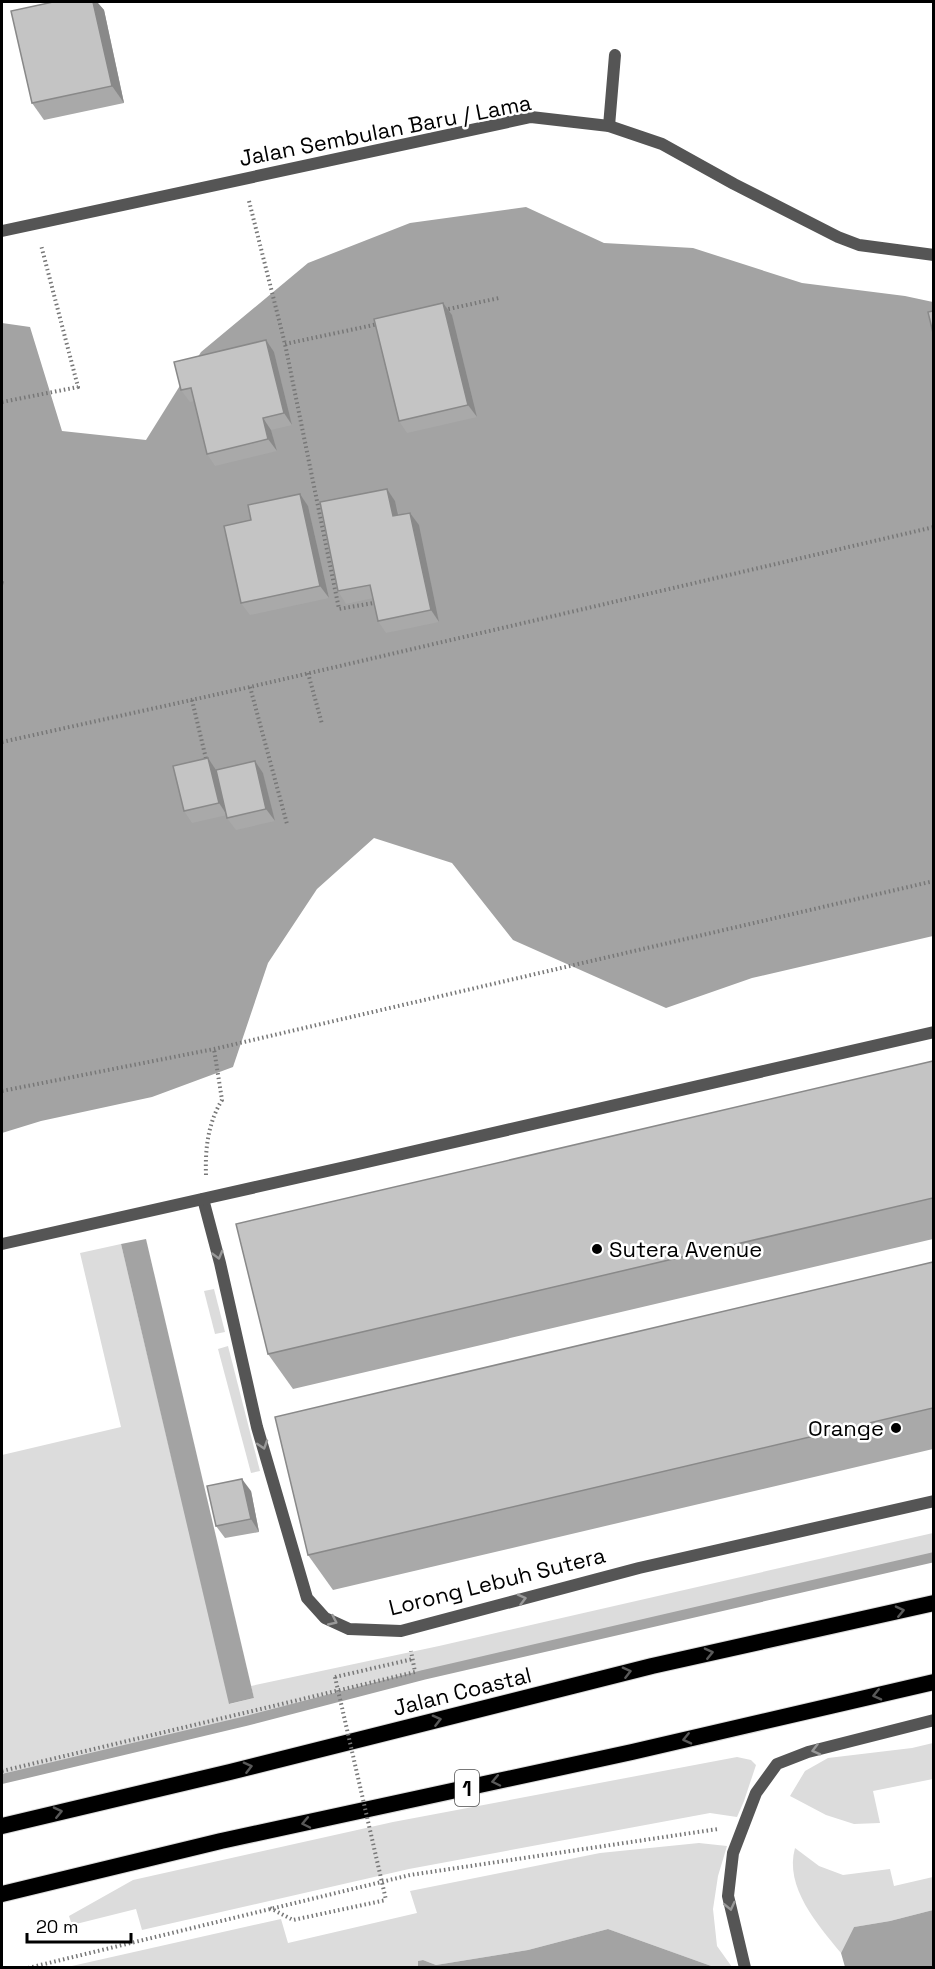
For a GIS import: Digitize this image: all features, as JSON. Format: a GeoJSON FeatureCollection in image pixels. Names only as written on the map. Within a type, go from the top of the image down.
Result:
{"type":"FeatureCollection","features":[{"type":"Feature","properties":{"kind":"highway","name":"Jalan Coastal"},"geometry":{"type":"LineString","coordinates":[[2,1826],[230,1772],[652,1666],[933,1603]]}},
{"type":"Feature","properties":{"kind":"highway","name":"1"},"geometry":{"type":"LineString","coordinates":[[2,1894],[221,1841],[644,1749],[933,1682]]}},
{"type":"Feature","properties":{"kind":"street"},"geometry":{"type":"LineString","coordinates":[[609,126],[615,55]]}},
{"type":"Feature","properties":{"kind":"street","name":"Jalan Sembulan Baru / Lama"},"geometry":{"type":"LineString","coordinates":[[2,231],[531,117],[609,126],[662,144],[838,237],[859,244],[933,255]]}},
{"type":"Feature","properties":{"kind":"street"},"geometry":{"type":"LineString","coordinates":[[2,1244],[933,1032]]}},
{"type":"Feature","properties":{"kind":"street","name":"Lorong Lebuh Sutera"},"geometry":{"type":"LineString","coordinates":[[206,1198],[257,1427],[307,1598],[325,1618],[349,1629],[401,1631],[639,1568],[933,1502]]}},
{"type":"Feature","properties":{"kind":"street"},"geometry":{"type":"LineString","coordinates":[[745,1968],[728,1896],[733,1853],[756,1794],[777,1764],[808,1752],[933,1720]]}},
{"type":"Feature","properties":{"kind":"path"},"geometry":{"type":"LineString","coordinates":[[249,202],[285,344],[339,609],[379,602]]}},
{"type":"Feature","properties":{"kind":"path"},"geometry":{"type":"LineString","coordinates":[[2,402],[78,387],[40,244]]}},
{"type":"Feature","properties":{"kind":"path"},"geometry":{"type":"LineString","coordinates":[[442,310],[499,298]]}},
{"type":"Feature","properties":{"kind":"path"},"geometry":{"type":"LineString","coordinates":[[285,344],[386,322]]}},
{"type":"Feature","properties":{"kind":"path"},"geometry":{"type":"LineString","coordinates":[[2,742],[250,687],[933,527]]}},
{"type":"Feature","properties":{"kind":"path"},"geometry":{"type":"LineString","coordinates":[[308,673],[322,724]]}},
{"type":"Feature","properties":{"kind":"path"},"geometry":{"type":"LineString","coordinates":[[250,687],[287,824]]}},
{"type":"Feature","properties":{"kind":"path"},"geometry":{"type":"LineString","coordinates":[[192,700],[210,771]]}},
{"type":"Feature","properties":{"kind":"path"},"geometry":{"type":"LineString","coordinates":[[2,1091],[214,1049],[933,881]]}},
{"type":"Feature","properties":{"kind":"path"},"geometry":{"type":"LineString","coordinates":[[206,1198],[207,1143],[214,1113],[222,1101],[214,1049]]}},
{"type":"Feature","properties":{"kind":"path"},"geometry":{"type":"LineString","coordinates":[[2,1771],[415,1672],[413,1659],[335,1677],[386,1900],[293,1920],[270,1908]]}},
{"type":"Feature","properties":{"kind":"path"},"geometry":{"type":"LineString","coordinates":[[28,1968],[410,1875],[742,1826]]}},
{"type":"Feature","properties":{"kind":"shaded area"},"geometry":{"type":"Polygon","coordinates":[[[526,207],[604,243],[693,248],[802,283],[905,296],[933,302],[933,936],[752,978],[666,1008],[513,940],[452,863],[374,838],[317,889],[268,963],[233,1067],[152,1097],[41,1121],[2,1133],[2,323],[30,327],[62,431],[146,440],[201,352],[308,263],[410,223],[526,207]]]}},
{"type":"Feature","properties":{"kind":"shaded area"},"geometry":{"type":"Polygon","coordinates":[[[146,1239],[254,1698],[229,1704],[121,1244],[146,1239]]]}},
{"type":"Feature","properties":{"kind":"shaded area"},"geometry":{"type":"Polygon","coordinates":[[[121,1244],[230,1704],[254,1698],[251,1686],[439,1646],[933,1533],[933,1557],[423,1675],[246,1721],[2,1779],[2,1455],[121,1427],[80,1253],[121,1244]]]}},
{"type":"Feature","properties":{"kind":"shaded area"},"geometry":{"type":"Polygon","coordinates":[[[214,1289],[225,1332],[215,1334],[204,1291],[214,1289]]]}},
{"type":"Feature","properties":{"kind":"shaded area"},"geometry":{"type":"Polygon","coordinates":[[[228,1346],[260,1471],[251,1473],[218,1349],[228,1346]]]}},
{"type":"Feature","properties":{"kind":"shaded area"},"geometry":{"type":"Polygon","coordinates":[[[933,1743],[933,1779],[873,1791],[880,1823],[854,1824],[826,1815],[790,1796],[805,1771],[828,1758],[912,1748],[933,1743]]]}},
{"type":"Feature","properties":{"kind":"shaded area"},"geometry":{"type":"Polygon","coordinates":[[[737,1757],[751,1760],[756,1765],[737,1817],[710,1813],[409,1869],[142,1930],[136,1909],[72,1925],[69,1916],[133,1880],[393,1822],[737,1757]]]}},
{"type":"Feature","properties":{"kind":"shaded area"},"geometry":{"type":"Polygon","coordinates":[[[699,1843],[727,1846],[718,1876],[713,1909],[717,1946],[732,1967],[714,1967],[608,1929],[528,1950],[436,1965],[423,1960],[418,1961],[418,1967],[63,1968],[281,1919],[288,1943],[417,1913],[410,1891],[600,1853],[699,1843]]]}},
{"type":"Feature","properties":{"kind":"shaded area"},"geometry":{"type":"Polygon","coordinates":[[[795,1848],[819,1866],[843,1875],[890,1869],[894,1886],[933,1877],[933,1910],[854,1927],[841,1953],[805,1905],[794,1877],[795,1848]]]}},
{"type":"Feature","properties":{"kind":"shaded area"},"geometry":{"type":"Polygon","coordinates":[[[933,1910],[933,1967],[845,1967],[841,1953],[854,1927],[933,1910]]]}},
{"type":"Feature","properties":{"kind":"shaded area"},"geometry":{"type":"Polygon","coordinates":[[[608,1929],[714,1967],[418,1967],[418,1961],[423,1960],[436,1965],[528,1950],[608,1929]]]}},
{"type":"Feature","properties":{"kind":"building"},"geometry":{"type":"Polygon","coordinates":[[[53,2],[93,2],[112,86],[32,103],[11,11],[53,2]]]}},
{"type":"Feature","properties":{"kind":"building"},"geometry":{"type":"Polygon","coordinates":[[[443,303],[468,405],[399,421],[374,319],[443,303]]]}},
{"type":"Feature","properties":{"kind":"building"},"geometry":{"type":"Polygon","coordinates":[[[933,311],[933,333],[928,312],[933,311]]]}},
{"type":"Feature","properties":{"kind":"building"},"geometry":{"type":"Polygon","coordinates":[[[266,340],[284,413],[263,418],[268,439],[207,454],[191,388],[181,390],[174,362],[266,340]]]}},
{"type":"Feature","properties":{"kind":"building"},"geometry":{"type":"Polygon","coordinates":[[[387,489],[393,516],[410,513],[431,610],[378,621],[370,585],[338,591],[320,502],[387,489]]]}},
{"type":"Feature","properties":{"kind":"building"},"geometry":{"type":"Polygon","coordinates":[[[300,494],[320,586],[241,603],[224,526],[251,520],[248,505],[300,494]]]}},
{"type":"Feature","properties":{"kind":"building"},"geometry":{"type":"Polygon","coordinates":[[[208,758],[219,803],[184,811],[173,766],[208,758]]]}},
{"type":"Feature","properties":{"kind":"building"},"geometry":{"type":"Polygon","coordinates":[[[255,761],[266,809],[227,818],[216,770],[255,761]]]}},
{"type":"Feature","properties":{"kind":"building","name":"Sutera Avenue"},"geometry":{"type":"Polygon","coordinates":[[[933,1061],[933,1198],[268,1354],[236,1224],[933,1061]]]}},
{"type":"Feature","properties":{"kind":"building"},"geometry":{"type":"Polygon","coordinates":[[[933,1262],[933,1408],[308,1555],[275,1417],[933,1262]]]}},
{"type":"Feature","properties":{"kind":"building"},"geometry":{"type":"Polygon","coordinates":[[[242,1479],[251,1519],[216,1526],[207,1486],[242,1479]]]}},
{"type":"Feature","properties":{"kind":"waterway"},"geometry":{"type":"LineString","coordinates":[[2,1779],[246,1721],[423,1675],[934,1557]]}},
{"type":"Feature","properties":{"kind":"place","name":"Sutera Avenue"},"geometry":{"type":"Point","coordinates":[597,1249]}},
{"type":"Feature","properties":{"kind":"place","name":"Orange"},"geometry":{"type":"Point","coordinates":[896,1428]}}]}
